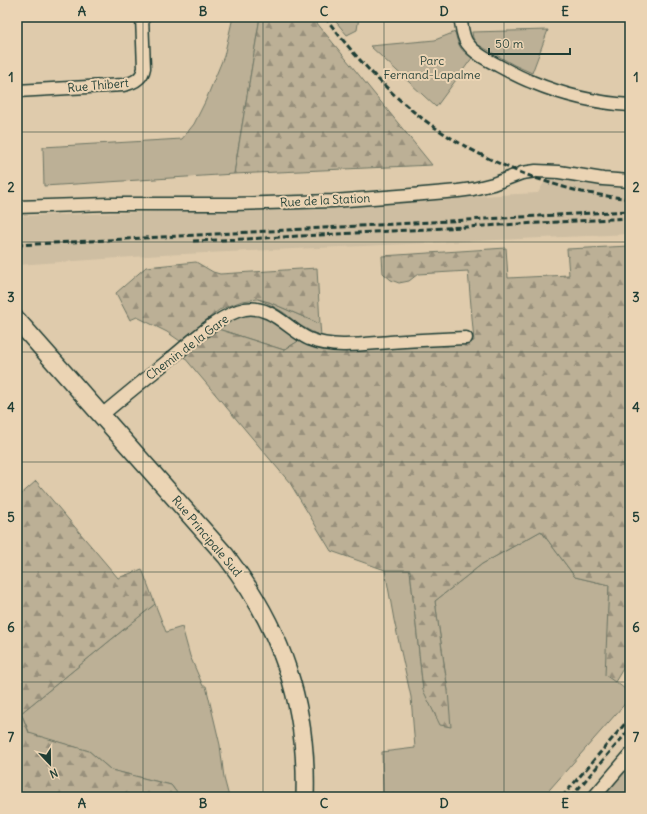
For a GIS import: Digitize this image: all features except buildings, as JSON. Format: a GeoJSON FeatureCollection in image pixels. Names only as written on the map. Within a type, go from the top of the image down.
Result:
{"type":"FeatureCollection","features":[{"type":"Feature","properties":{"kind":"street","name":"Rue Thibert"},"geometry":{"type":"LineString","coordinates":[[17,91],[123,85],[136,81],[143,72],[145,62],[142,17]]}},
{"type":"Feature","properties":{"kind":"street"},"geometry":{"type":"LineString","coordinates":[[460,17],[464,38],[468,44],[481,55],[520,77],[574,96],[602,102],[630,105]]}},
{"type":"Feature","properties":{"kind":"street","name":"Rue de la Station"},"geometry":{"type":"LineString","coordinates":[[17,207],[108,204],[232,204],[333,201],[473,189],[493,184],[522,173],[536,171],[559,172],[603,179],[630,181]]}},
{"type":"Feature","properties":{"kind":"street","name":"Chemin de la Gare"},"geometry":{"type":"LineString","coordinates":[[102,415],[209,327],[229,314],[245,309],[253,308],[268,312],[309,338],[330,344],[466,338]]}},
{"type":"Feature","properties":{"kind":"street","name":"Rue Principale Sud"},"geometry":{"type":"LineString","coordinates":[[17,320],[226,556],[247,584],[264,614],[285,660],[295,693],[302,728],[304,748],[306,769],[305,797]]}},
{"type":"Feature","properties":{"kind":"street"},"geometry":{"type":"LineString","coordinates":[[594,797],[630,755]]}},
{"type":"Feature","properties":{"kind":"shaded area"},"geometry":{"type":"Polygon","coordinates":[[[548,176],[592,185],[630,187],[630,234],[162,255],[17,265],[17,216],[188,211],[538,193],[548,176]]]}},
{"type":"Feature","properties":{"kind":"green space"},"geometry":{"type":"Polygon","coordinates":[[[233,17],[260,17],[234,174],[44,186],[43,147],[182,139],[194,124],[205,102],[224,56],[233,17]]]}},
{"type":"Feature","properties":{"kind":"green space"},"geometry":{"type":"Polygon","coordinates":[[[260,17],[312,17],[432,165],[234,174],[260,17]]]}},
{"type":"Feature","properties":{"kind":"green space"},"geometry":{"type":"Polygon","coordinates":[[[332,17],[359,17],[357,30],[347,35],[332,17]]]}},
{"type":"Feature","properties":{"kind":"green space","name":"Parc Fernand-Lapalme"},"geometry":{"type":"Polygon","coordinates":[[[548,30],[532,73],[514,65],[477,44],[473,38],[472,32],[548,30]]]}},
{"type":"Feature","properties":{"kind":"green space","name":"Parc Fernand-Lapalme"},"geometry":{"type":"Polygon","coordinates":[[[455,32],[460,47],[472,58],[436,107],[370,46],[435,40],[455,32]]]}},
{"type":"Feature","properties":{"kind":"green space"},"geometry":{"type":"Polygon","coordinates":[[[630,246],[630,657],[615,682],[605,675],[609,585],[575,577],[541,531],[482,564],[435,601],[448,691],[451,727],[440,725],[423,690],[410,570],[385,570],[331,551],[290,483],[184,357],[218,329],[284,350],[300,340],[321,348],[335,351],[474,341],[468,271],[418,274],[409,281],[399,283],[391,280],[383,273],[382,256],[506,248],[508,278],[569,275],[567,249],[630,246]]]}},
{"type":"Feature","properties":{"kind":"green space"},"geometry":{"type":"Polygon","coordinates":[[[196,262],[213,272],[220,274],[317,268],[320,324],[269,302],[258,299],[242,301],[219,310],[180,341],[167,332],[137,317],[130,320],[116,293],[146,267],[196,262]]]}},
{"type":"Feature","properties":{"kind":"green space"},"geometry":{"type":"Polygon","coordinates":[[[258,299],[269,302],[320,324],[321,336],[301,326],[283,312],[258,299]]]}},
{"type":"Feature","properties":{"kind":"green space"},"geometry":{"type":"Polygon","coordinates":[[[254,314],[273,320],[300,340],[284,350],[218,329],[234,318],[254,314]]]}},
{"type":"Feature","properties":{"kind":"green space"},"geometry":{"type":"Polygon","coordinates":[[[36,481],[118,578],[142,569],[155,604],[21,713],[29,733],[89,751],[111,770],[171,785],[180,797],[17,797],[17,498],[36,481]]]}},
{"type":"Feature","properties":{"kind":"green space"},"geometry":{"type":"Polygon","coordinates":[[[541,531],[575,577],[609,585],[606,674],[630,693],[630,698],[543,797],[394,797],[394,794],[383,793],[382,752],[415,748],[411,697],[394,620],[385,570],[410,570],[423,690],[448,691],[435,601],[482,564],[541,531]]]}},
{"type":"Feature","properties":{"kind":"green space"},"geometry":{"type":"Polygon","coordinates":[[[155,604],[166,632],[182,627],[190,656],[203,686],[206,686],[220,745],[224,778],[229,797],[180,797],[171,785],[111,770],[89,751],[30,734],[21,713],[155,604]]]}},
{"type":"Feature","properties":{"kind":"green space"},"geometry":{"type":"Polygon","coordinates":[[[630,765],[630,797],[603,797],[630,765]]]}},
{"type":"Feature","properties":{"kind":"railway"},"geometry":{"type":"LineString","coordinates":[[325,17],[345,43],[389,90],[414,112],[452,139],[494,161],[537,179],[582,192],[630,199]]}},
{"type":"Feature","properties":{"kind":"railway"},"geometry":{"type":"LineString","coordinates":[[17,245],[630,211]]}},
{"type":"Feature","properties":{"kind":"railway"},"geometry":{"type":"LineString","coordinates":[[193,241],[630,218]]}},
{"type":"Feature","properties":{"kind":"railway"},"geometry":{"type":"LineString","coordinates":[[562,797],[630,718]]}},
{"type":"Feature","properties":{"kind":"railway"},"geometry":{"type":"LineString","coordinates":[[571,797],[630,729]]}}]}
